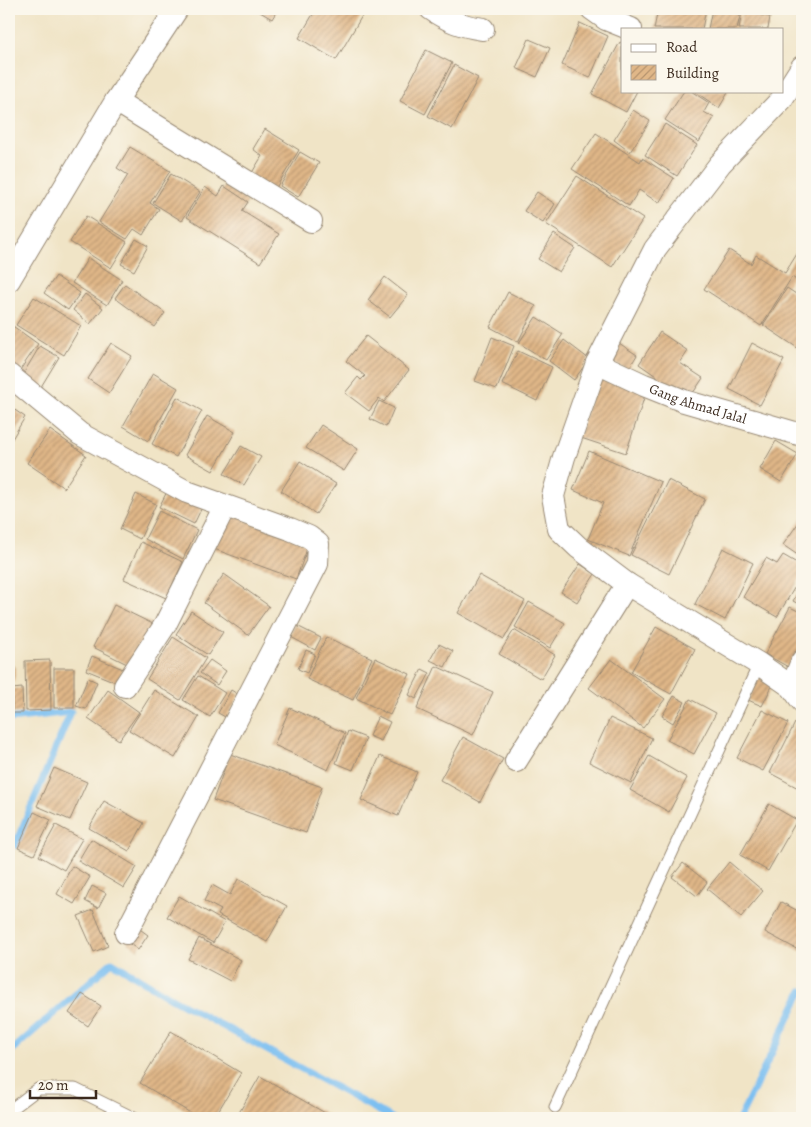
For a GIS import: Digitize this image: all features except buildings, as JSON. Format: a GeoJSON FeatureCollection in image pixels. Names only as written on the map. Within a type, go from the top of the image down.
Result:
{"type":"FeatureCollection","features":[{"type":"Feature","properties":{"kind":"street"},"geometry":{"type":"LineString","coordinates":[[9,280],[116,100],[177,9]]}},
{"type":"Feature","properties":{"kind":"street"},"geometry":{"type":"LineString","coordinates":[[431,9],[446,20],[483,29]]}},
{"type":"Feature","properties":{"kind":"street"},"geometry":{"type":"LineString","coordinates":[[592,9],[606,19],[629,28]]}},
{"type":"Feature","properties":{"kind":"street"},"geometry":{"type":"LineString","coordinates":[[786,85],[802,67]]}},
{"type":"Feature","properties":{"kind":"street"},"geometry":{"type":"LineString","coordinates":[[784,92],[781,100],[720,164],[655,249],[596,362],[564,456],[553,496],[558,529],[579,548],[627,584],[759,664],[797,694],[802,660]]}},
{"type":"Feature","properties":{"kind":"street"},"geometry":{"type":"LineString","coordinates":[[116,100],[311,221]]}},
{"type":"Feature","properties":{"kind":"street","name":"Gang Ahmad Jalal"},"geometry":{"type":"LineString","coordinates":[[596,362],[644,385],[684,401],[802,435]]}},
{"type":"Feature","properties":{"kind":"street"},"geometry":{"type":"LineString","coordinates":[[9,375],[80,434],[187,492],[309,537],[318,544],[317,564],[126,933]]}},
{"type":"Feature","properties":{"kind":"street"},"geometry":{"type":"LineString","coordinates":[[125,686],[165,625],[225,506]]}},
{"type":"Feature","properties":{"kind":"street"},"geometry":{"type":"LineString","coordinates":[[516,761],[627,584]]}},
{"type":"Feature","properties":{"kind":"lane"},"geometry":{"type":"LineString","coordinates":[[554,1107],[759,664]]}},
{"type":"Feature","properties":{"kind":"lane"},"geometry":{"type":"LineString","coordinates":[[9,1111],[38,1089],[75,1089],[134,1118]]}},
{"type":"Feature","properties":{"kind":"waterway"},"geometry":{"type":"LineString","coordinates":[[9,719],[71,712],[15,845]]}},
{"type":"Feature","properties":{"kind":"waterway"},"geometry":{"type":"LineString","coordinates":[[9,1053],[112,962],[173,999],[392,1118]]}},
{"type":"Feature","properties":{"kind":"waterway"},"geometry":{"type":"LineString","coordinates":[[740,1118],[802,991]]}}]}
